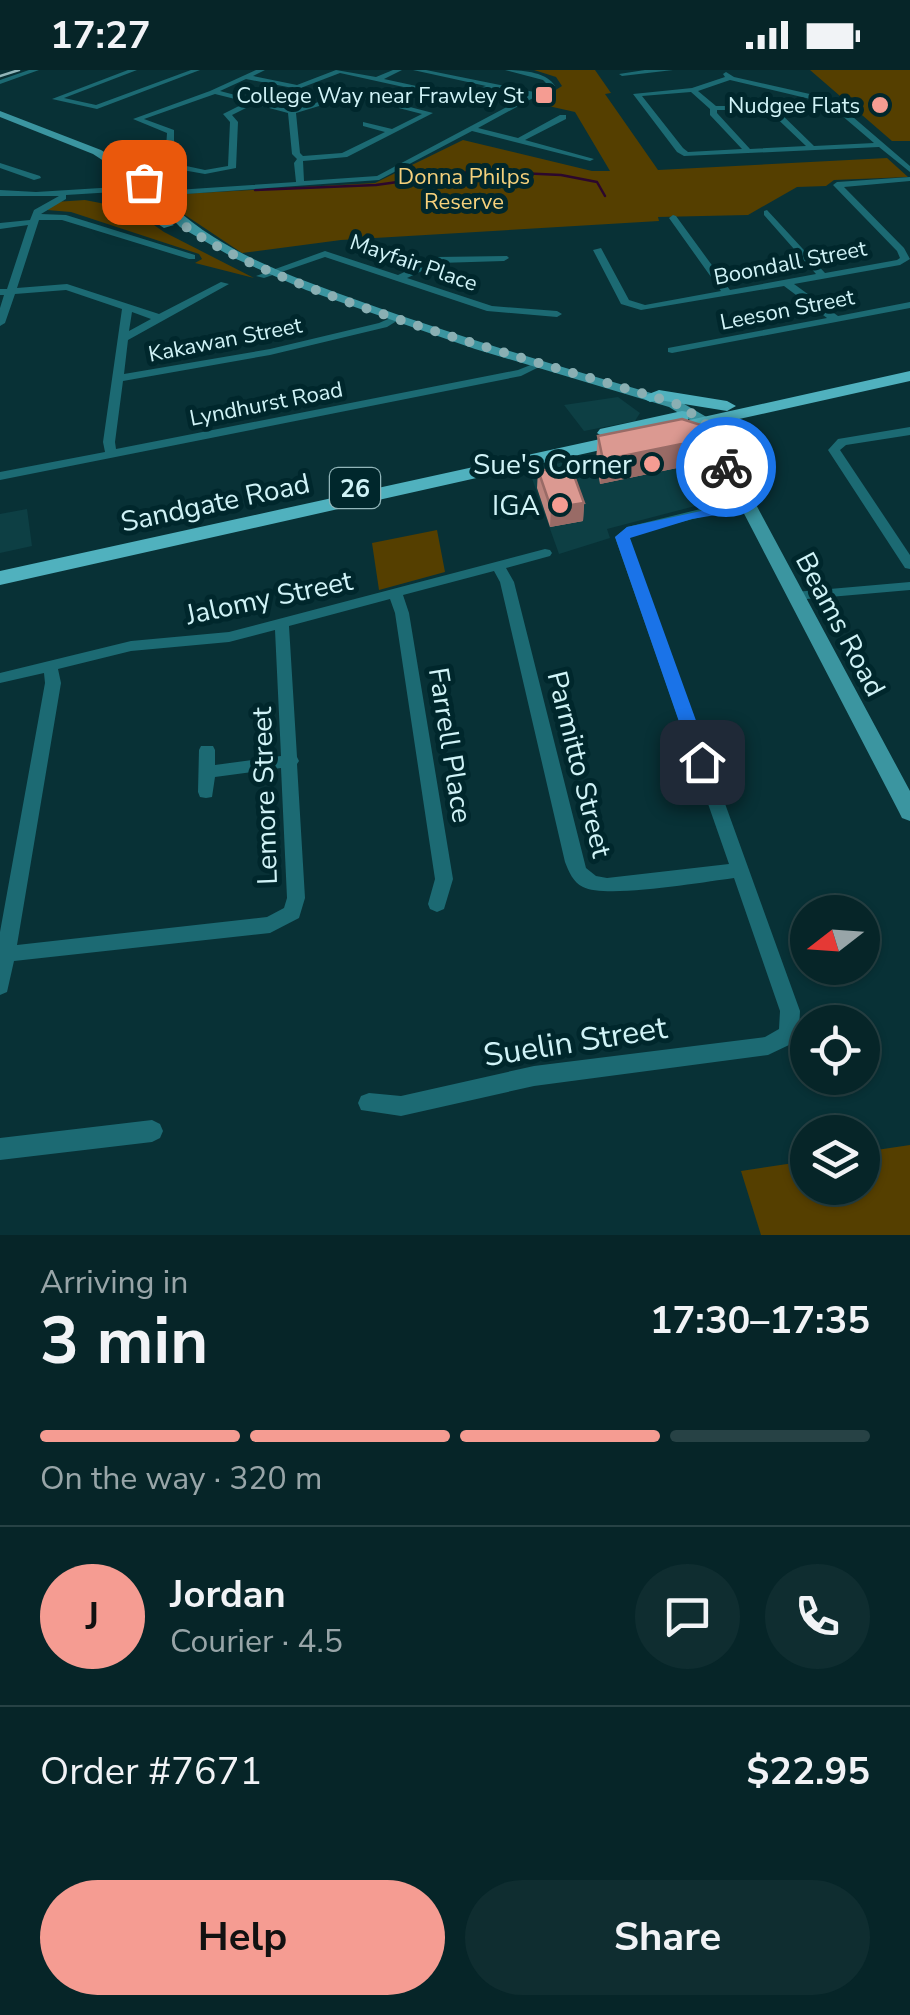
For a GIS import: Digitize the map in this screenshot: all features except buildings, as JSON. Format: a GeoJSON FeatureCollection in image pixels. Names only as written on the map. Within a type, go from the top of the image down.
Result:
{"type":"FeatureCollection","features":[{"type":"Feature","properties":{"kind":"highway","name":"Sandgate Road"},"geometry":{"type":"LineString","coordinates":[[0,578],[688,421],[910,366]]}},
{"type":"Feature","properties":{"kind":"highway","name":"Sandgate Road"},"geometry":{"type":"LineString","coordinates":[[728,411],[910,376]]}},
{"type":"Feature","properties":{"kind":"highway"},"geometry":{"type":"LineString","coordinates":[[645,424],[647,411],[640,397],[659,395],[728,411],[712,442],[688,421]]}},
{"type":"Feature","properties":{"kind":"highway","name":"Sandgate Road"},"geometry":{"type":"LineString","coordinates":[[0,566],[645,424],[688,421]]}},
{"type":"Feature","properties":{"kind":"main road"},"geometry":{"type":"LineString","coordinates":[[0,116],[97,152],[159,192],[164,210],[191,230],[266,274]]}},
{"type":"Feature","properties":{"kind":"main road"},"geometry":{"type":"LineString","coordinates":[[0,116],[92,155],[112,170],[115,191]]}},
{"type":"Feature","properties":{"kind":"main road"},"geometry":{"type":"LineString","coordinates":[[115,191],[144,182]]}},
{"type":"Feature","properties":{"kind":"main road"},"geometry":{"type":"LineString","coordinates":[[115,191],[200,246],[266,274],[640,397],[688,421]]}},
{"type":"Feature","properties":{"kind":"main road"},"geometry":{"type":"LineString","coordinates":[[133,202],[159,192]]}},
{"type":"Feature","properties":{"kind":"main road","name":"Beams Road"},"geometry":{"type":"LineString","coordinates":[[688,421],[712,442],[723,461],[910,812]]}},
{"type":"Feature","properties":{"kind":"street"},"geometry":{"type":"LineString","coordinates":[[0,82],[36,70]]}},
{"type":"Feature","properties":{"kind":"street"},"geometry":{"type":"LineString","coordinates":[[134,70],[57,100],[97,107],[198,70]]}},
{"type":"Feature","properties":{"kind":"street"},"geometry":{"type":"LineString","coordinates":[[250,103],[227,114],[234,122],[230,170],[205,172],[177,167],[170,163],[172,132],[136,119],[262,70]]}},
{"type":"Feature","properties":{"kind":"street"},"geometry":{"type":"LineString","coordinates":[[376,80],[399,70]]}},
{"type":"Feature","properties":{"kind":"street"},"geometry":{"type":"LineString","coordinates":[[416,70],[538,95]]}},
{"type":"Feature","properties":{"kind":"street"},"geometry":{"type":"LineString","coordinates":[[159,192],[382,177],[552,88],[552,82],[508,70]]}},
{"type":"Feature","properties":{"kind":"street"},"geometry":{"type":"LineString","coordinates":[[618,73],[670,70]]}},
{"type":"Feature","properties":{"kind":"street"},"geometry":{"type":"LineString","coordinates":[[246,77],[298,87],[342,71],[461,97],[492,87]]}},
{"type":"Feature","properties":{"kind":"street"},"geometry":{"type":"LineString","coordinates":[[881,145],[683,152],[636,94],[692,90],[730,74],[818,96],[831,102],[881,145],[910,170]]}},
{"type":"Feature","properties":{"kind":"street"},"geometry":{"type":"LineString","coordinates":[[692,90],[714,108],[770,108],[810,147]]}},
{"type":"Feature","properties":{"kind":"street"},"geometry":{"type":"LineString","coordinates":[[213,92],[292,112],[352,94],[429,113],[344,156],[301,159],[296,154],[292,112]]}},
{"type":"Feature","properties":{"kind":"street"},"geometry":{"type":"LineString","coordinates":[[714,108],[714,113],[747,150]]}},
{"type":"Feature","properties":{"kind":"street"},"geometry":{"type":"LineString","coordinates":[[521,139],[569,116]]}},
{"type":"Feature","properties":{"kind":"street"},"geometry":{"type":"LineString","coordinates":[[366,124],[392,130]]}},
{"type":"Feature","properties":{"kind":"street"},"geometry":{"type":"LineString","coordinates":[[472,130],[596,158]]}},
{"type":"Feature","properties":{"kind":"street"},"geometry":{"type":"LineString","coordinates":[[300,184],[301,159]]}},
{"type":"Feature","properties":{"kind":"street"},"geometry":{"type":"LineString","coordinates":[[0,166],[37,178]]}},
{"type":"Feature","properties":{"kind":"street","name":"Boondall Street"},"geometry":{"type":"LineString","coordinates":[[598,250],[624,300],[634,306],[657,307],[906,259],[838,184],[910,179]]}},
{"type":"Feature","properties":{"kind":"street"},"geometry":{"type":"LineString","coordinates":[[0,195],[115,191]]}},
{"type":"Feature","properties":{"kind":"street"},"geometry":{"type":"LineString","coordinates":[[0,195],[63,197],[115,191]]}},
{"type":"Feature","properties":{"kind":"street"},"geometry":{"type":"LineString","coordinates":[[0,323],[6,291],[35,217],[63,197]]}},
{"type":"Feature","properties":{"kind":"street"},"geometry":{"type":"LineString","coordinates":[[26,198],[35,217]]}},
{"type":"Feature","properties":{"kind":"street"},"geometry":{"type":"LineString","coordinates":[[754,214],[780,212]]}},
{"type":"Feature","properties":{"kind":"street"},"geometry":{"type":"LineString","coordinates":[[767,213],[823,276]]}},
{"type":"Feature","properties":{"kind":"street"},"geometry":{"type":"LineString","coordinates":[[0,226],[35,217],[63,217],[192,257]]}},
{"type":"Feature","properties":{"kind":"street"},"geometry":{"type":"LineString","coordinates":[[673,218],[728,294]]}},
{"type":"Feature","properties":{"kind":"street"},"geometry":{"type":"LineString","coordinates":[[660,219],[688,218]]}},
{"type":"Feature","properties":{"kind":"street","name":"Mayfair Place"},"geometry":{"type":"LineString","coordinates":[[266,274],[322,254],[492,309],[558,314]]}},
{"type":"Feature","properties":{"kind":"street"},"geometry":{"type":"LineString","coordinates":[[399,278],[437,260],[504,258]]}},
{"type":"Feature","properties":{"kind":"street"},"geometry":{"type":"LineString","coordinates":[[786,283],[837,320]]}},
{"type":"Feature","properties":{"kind":"street"},"geometry":{"type":"LineString","coordinates":[[126,337],[224,284]]}},
{"type":"Feature","properties":{"kind":"street"},"geometry":{"type":"LineString","coordinates":[[6,291],[68,287],[160,318]]}},
{"type":"Feature","properties":{"kind":"street","name":"Leeson Street"},"geometry":{"type":"LineString","coordinates":[[672,350],[910,305]]}},
{"type":"Feature","properties":{"kind":"street"},"geometry":{"type":"LineString","coordinates":[[111,453],[109,442],[126,337],[126,309]]}},
{"type":"Feature","properties":{"kind":"street","name":"Kakawan Street"},"geometry":{"type":"LineString","coordinates":[[119,378],[291,348],[386,324],[395,318]]}},
{"type":"Feature","properties":{"kind":"street","name":"Lyndhurst Road"},"geometry":{"type":"LineString","coordinates":[[0,476],[521,373],[538,364]]}},
{"type":"Feature","properties":{"kind":"street"},"geometry":{"type":"LineString","coordinates":[[910,431],[838,443],[834,452],[904,549],[910,565]]}},
{"type":"Feature","properties":{"kind":"street","name":"Suelin Street"},"geometry":{"type":"LineString","coordinates":[[746,506],[721,508],[624,534],[624,544],[790,1010]]}},
{"type":"Feature","properties":{"kind":"street","name":"Jalomy Street"},"geometry":{"type":"LineString","coordinates":[[0,678],[131,646],[218,639],[545,553]]}},
{"type":"Feature","properties":{"kind":"street","name":"Parmitto Street"},"geometry":{"type":"LineString","coordinates":[[498,566],[507,582],[582,878],[607,885],[740,870]]}},
{"type":"Feature","properties":{"kind":"street"},"geometry":{"type":"LineString","coordinates":[[794,596],[910,586]]}},
{"type":"Feature","properties":{"kind":"street","name":"Farrell Place"},"geometry":{"type":"LineString","coordinates":[[396,594],[444,878],[438,904]]}},
{"type":"Feature","properties":{"kind":"street","name":"Lemore Street"},"geometry":{"type":"LineString","coordinates":[[6,954],[270,925],[286,920],[295,908],[296,898],[282,624]]}},
{"type":"Feature","properties":{"kind":"street"},"geometry":{"type":"LineString","coordinates":[[0,986],[52,683],[50,666]]}},
{"type":"Feature","properties":{"kind":"street"},"geometry":{"type":"LineString","coordinates":[[206,792],[207,750]]}},
{"type":"Feature","properties":{"kind":"street"},"geometry":{"type":"LineString","coordinates":[[206,772],[290,762]]}},
{"type":"Feature","properties":{"kind":"street","name":"Suelin Street"},"geometry":{"type":"LineString","coordinates":[[369,1103],[401,1106],[534,1076],[790,1041]]}},
{"type":"Feature","properties":{"kind":"street"},"geometry":{"type":"LineString","coordinates":[[0,1149],[152,1131]]}},
{"type":"Feature","properties":{"kind":"shaded area"},"geometry":{"type":"Polygon","coordinates":[[[618,397],[640,413],[635,421],[584,431],[564,405],[618,397]]]}},
{"type":"Feature","properties":{"kind":"shaded area","name":"Sue's Corner"},"geometry":{"type":"Polygon","coordinates":[[[665,439],[699,445],[726,498],[607,529],[610,538],[559,554],[529,470],[665,439]]]}},
{"type":"Feature","properties":{"kind":"shaded area"},"geometry":{"type":"Polygon","coordinates":[[[27,509],[32,546],[0,553],[0,514],[27,509]]]}},
{"type":"Feature","properties":{"kind":"green space","name":"Donna Philps Reserve"},"geometry":{"type":"Polygon","coordinates":[[[534,70],[595,70],[611,93],[605,94],[658,170],[887,158],[908,177],[834,180],[826,186],[797,187],[748,215],[658,217],[659,221],[341,240],[242,253],[170,205],[171,196],[181,194],[375,183],[463,140],[592,171],[610,171],[575,112],[535,103],[562,86],[556,77],[534,70]]]}},
{"type":"Feature","properties":{"kind":"green space","name":"Nudgee Flats"},"geometry":{"type":"Polygon","coordinates":[[[810,70],[910,70],[910,141],[892,141],[810,70]]]}},
{"type":"Feature","properties":{"kind":"green space"},"geometry":{"type":"Polygon","coordinates":[[[85,200],[131,209],[164,232],[254,278],[195,263],[202,259],[199,254],[71,212],[47,210],[54,202],[85,200]]]}},
{"type":"Feature","properties":{"kind":"green space"},"geometry":{"type":"Polygon","coordinates":[[[437,530],[445,572],[379,590],[372,543],[437,530]]]}},
{"type":"Feature","properties":{"kind":"green space"},"geometry":{"type":"Polygon","coordinates":[[[910,1145],[910,1235],[761,1235],[741,1171],[790,1164],[790,1205],[880,1205],[880,1149],[910,1145]]]}},
{"type":"Feature","properties":{"kind":"waterway"},"geometry":{"type":"LineString","coordinates":[[255,190],[376,185],[477,171],[561,175],[597,182],[605,196]]}},
{"type":"Feature","properties":{"kind":"railway"},"geometry":{"type":"LineString","coordinates":[[0,76],[19,70]]}},
{"type":"Feature","properties":{"kind":"way so far"},"geometry":{"type":"LineString","coordinates":[[144,182],[160,185],[163,191],[157,196],[161,206],[178,222],[271,272],[395,318],[682,406],[708,426],[726,467]]}},
{"type":"Feature","properties":{"kind":"place","name":"College Way near Frawley St"},"geometry":{"type":"Point","coordinates":[544,95]}},
{"type":"Feature","properties":{"kind":"place","name":"Nudgee Flats"},"geometry":{"type":"Point","coordinates":[880,105]}},
{"type":"Feature","properties":{"kind":"place","name":"Sue's Corner"},"geometry":{"type":"Point","coordinates":[652,464]}},
{"type":"Feature","properties":{"kind":"place","name":"IGA"},"geometry":{"type":"Point","coordinates":[560,505]}},
{"type":"Feature","properties":{"kind":"route"},"geometry":{"type":"LineString","coordinates":[[702,762],[622,537],[632,530],[691,515],[746,506],[726,467]]}}]}
